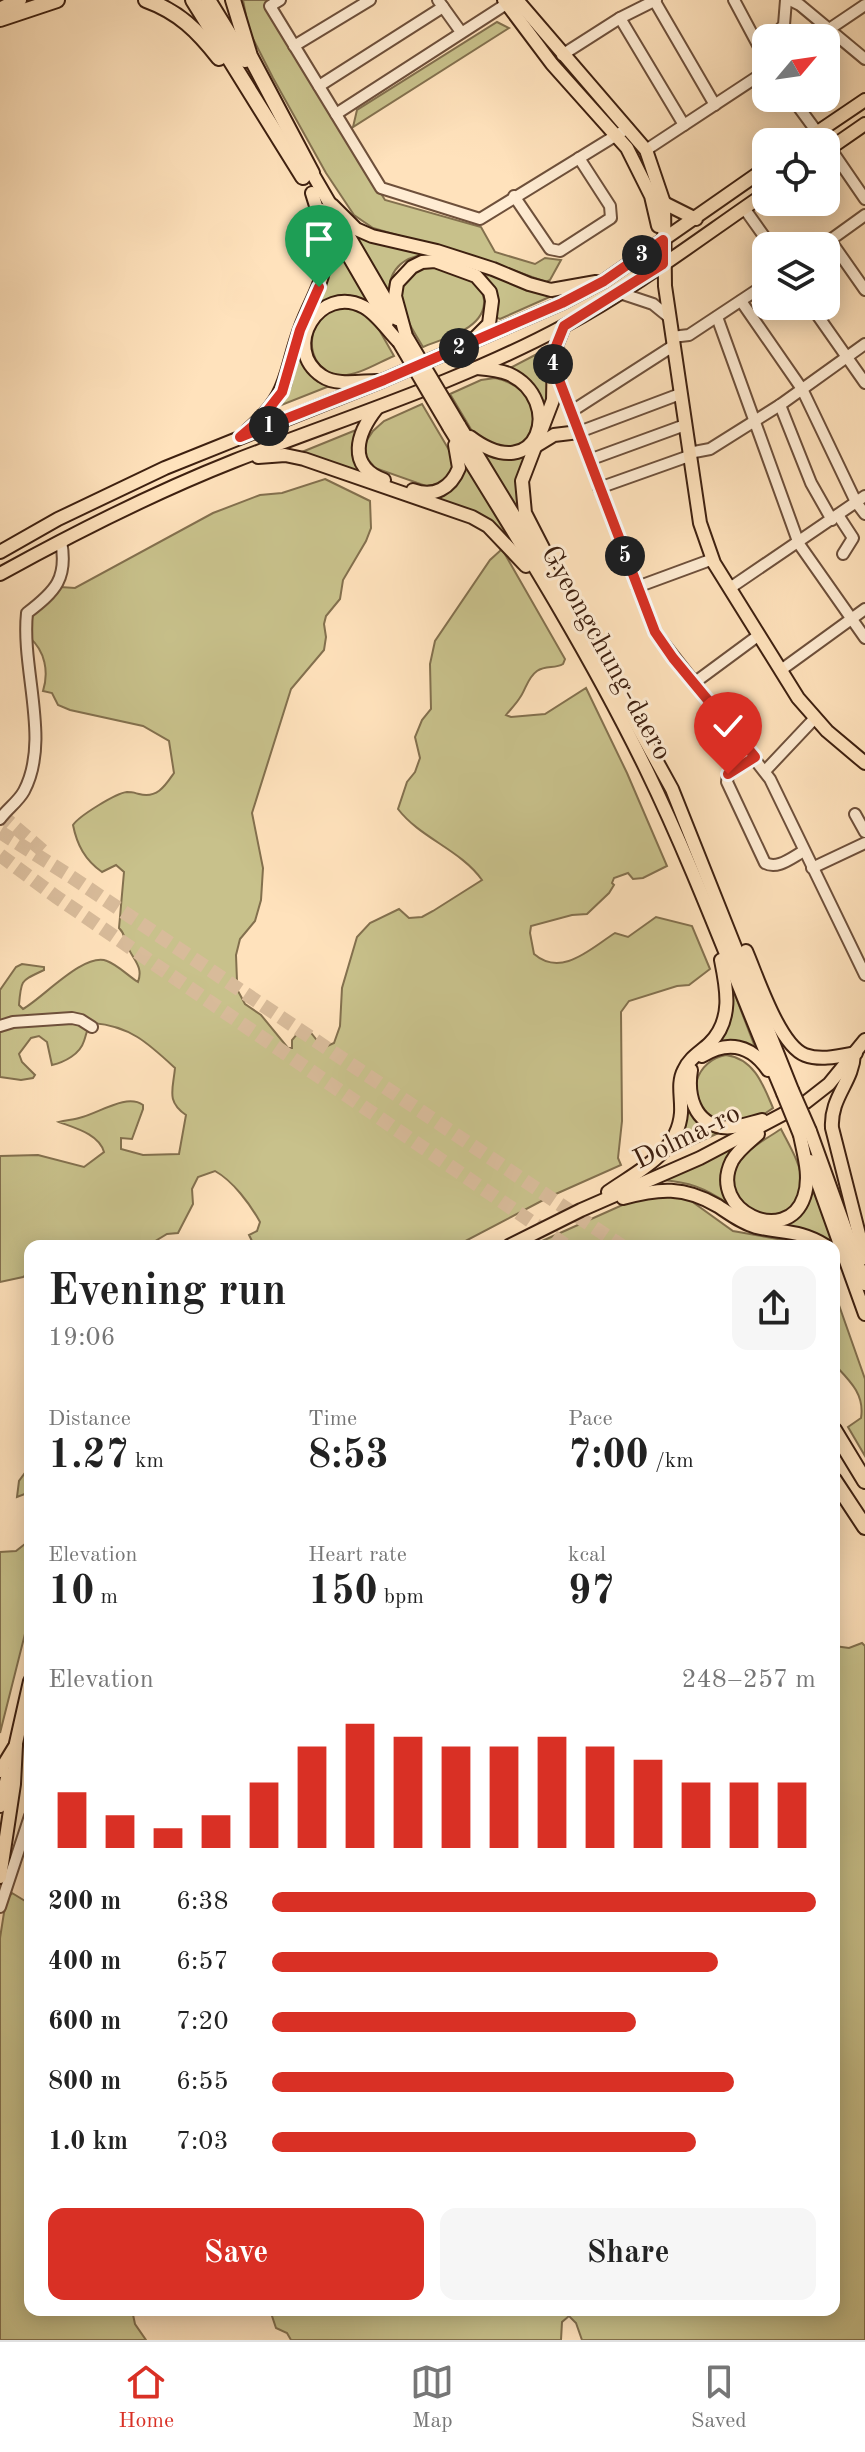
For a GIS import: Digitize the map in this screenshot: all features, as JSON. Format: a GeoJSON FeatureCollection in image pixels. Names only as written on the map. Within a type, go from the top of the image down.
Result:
{"type":"FeatureCollection","features":[{"type":"Feature","properties":{"kind":"highway"},"geometry":{"type":"LineString","coordinates":[[0,10],[19,0]]}},
{"type":"Feature","properties":{"kind":"highway"},"geometry":{"type":"LineString","coordinates":[[0,19],[57,0]]}},
{"type":"Feature","properties":{"kind":"highway"},"geometry":{"type":"LineString","coordinates":[[146,0],[178,14],[196,29],[281,129]]}},
{"type":"Feature","properties":{"kind":"highway"},"geometry":{"type":"LineString","coordinates":[[193,0],[281,129]]}},
{"type":"Feature","properties":{"kind":"highway"},"geometry":{"type":"LineString","coordinates":[[208,0],[308,175]]}},
{"type":"Feature","properties":{"kind":"highway"},"geometry":{"type":"LineString","coordinates":[[233,0],[250,56],[281,129]]}},
{"type":"Feature","properties":{"kind":"highway"},"geometry":{"type":"LineString","coordinates":[[840,1440],[865,1481]]}},
{"type":"Feature","properties":{"kind":"highway"},"geometry":{"type":"LineString","coordinates":[[840,1489],[865,1527]]}},
{"type":"Feature","properties":{"kind":"main road"},"geometry":{"type":"LineString","coordinates":[[510,1],[562,55],[622,131],[651,196],[663,240]]}},
{"type":"Feature","properties":{"kind":"main road"},"geometry":{"type":"LineString","coordinates":[[510,1],[552,64],[646,150],[664,203],[663,264],[700,523],[713,559],[798,698],[827,731],[865,763]]}},
{"type":"Feature","properties":{"kind":"main road"},"geometry":{"type":"LineString","coordinates":[[823,128],[865,100]]}},
{"type":"Feature","properties":{"kind":"main road"},"geometry":{"type":"LineString","coordinates":[[840,142],[865,124]]}},
{"type":"Feature","properties":{"kind":"main road","name":"Gyeongchung-daero"},"geometry":{"type":"LineString","coordinates":[[308,175],[312,193],[454,426],[615,707],[675,829],[716,934],[805,1133],[860,1285],[865,1314]]}},
{"type":"Feature","properties":{"kind":"main road","name":"Gyeongchung-daero"},"geometry":{"type":"LineString","coordinates":[[308,175],[332,205],[402,339]]}},
{"type":"Feature","properties":{"kind":"main road"},"geometry":{"type":"LineString","coordinates":[[0,552],[58,519],[165,468],[470,344],[604,281],[752,178]]}},
{"type":"Feature","properties":{"kind":"main road"},"geometry":{"type":"LineString","coordinates":[[240,437],[260,420],[282,392],[300,330],[323,274],[325,245],[312,193]]}},
{"type":"Feature","properties":{"kind":"main road"},"geometry":{"type":"LineString","coordinates":[[664,203],[696,219]]}},
{"type":"Feature","properties":{"kind":"main road"},"geometry":{"type":"LineString","coordinates":[[0,574],[166,490],[474,368],[564,326],[620,293],[752,203]]}},
{"type":"Feature","properties":{"kind":"main road"},"geometry":{"type":"LineString","coordinates":[[332,205],[356,229],[372,236],[437,251],[540,287],[551,290],[604,281]]}},
{"type":"Feature","properties":{"kind":"main road"},"geometry":{"type":"LineString","coordinates":[[402,339],[395,296],[397,283],[412,267],[435,261],[476,276],[490,292],[489,324],[470,344]]}},
{"type":"Feature","properties":{"kind":"main road"},"geometry":{"type":"LineString","coordinates":[[384,380],[332,380],[321,376],[306,355],[303,344],[306,327],[325,306],[349,302],[367,308],[402,339]]}},
{"type":"Feature","properties":{"kind":"main road"},"geometry":{"type":"LineString","coordinates":[[564,326],[554,351],[553,400],[522,481],[525,513],[591,642]]}},
{"type":"Feature","properties":{"kind":"main road"},"geometry":{"type":"LineString","coordinates":[[454,426],[492,452],[516,454],[528,447],[539,425],[539,413],[531,391],[509,374],[474,368]]}},
{"type":"Feature","properties":{"kind":"main road"},"geometry":{"type":"LineString","coordinates":[[379,406],[362,426],[358,447],[361,461],[377,477],[420,493],[447,487],[455,479],[459,456],[454,426]]}},
{"type":"Feature","properties":{"kind":"main road","name":"Gyeongchung-daero"},"geometry":{"type":"LineString","coordinates":[[454,426],[591,642],[672,789],[722,910],[787,1091]]}},
{"type":"Feature","properties":{"kind":"main road"},"geometry":{"type":"LineString","coordinates":[[534,448],[554,435],[579,432]]}},
{"type":"Feature","properties":{"kind":"main road"},"geometry":{"type":"LineString","coordinates":[[231,462],[269,455],[304,459],[472,517],[488,526],[521,557],[615,707]]}},
{"type":"Feature","properties":{"kind":"main road"},"geometry":{"type":"LineString","coordinates":[[722,910],[739,936],[784,1035],[793,1047],[804,1055],[819,1058],[859,1052],[831,1112],[865,1258]]}},
{"type":"Feature","properties":{"kind":"main road"},"geometry":{"type":"LineString","coordinates":[[581,1210],[653,1162],[672,1142],[682,1110],[680,1091],[683,1071],[696,1053],[711,1042],[721,1026],[727,1007],[727,988],[716,934]]}},
{"type":"Feature","properties":{"kind":"main road","name":"Dolma-ro"},"geometry":{"type":"LineString","coordinates":[[521,1240],[700,1158],[806,1102],[829,1084],[859,1052],[865,1040]]}},
{"type":"Feature","properties":{"kind":"main road"},"geometry":{"type":"LineString","coordinates":[[778,1115],[724,1127],[709,1123],[692,1102],[690,1072],[699,1058],[711,1051],[723,1046],[737,1046],[751,1051],[787,1091]]}},
{"type":"Feature","properties":{"kind":"main road"},"geometry":{"type":"LineString","coordinates":[[778,1115],[743,1147],[733,1159],[727,1176],[729,1192],[737,1206],[749,1216],[768,1221],[785,1219],[796,1210],[804,1198],[807,1168],[805,1133]]}},
{"type":"Feature","properties":{"kind":"main road"},"geometry":{"type":"LineString","coordinates":[[581,1210],[653,1190],[671,1191],[709,1201],[754,1226],[811,1236],[817,1240]]}},
{"type":"Feature","properties":{"kind":"main road"},"geometry":{"type":"LineString","coordinates":[[840,1258],[860,1285]]}},
{"type":"Feature","properties":{"kind":"main road"},"geometry":{"type":"LineString","coordinates":[[0,1806],[24,1708]]}},
{"type":"Feature","properties":{"kind":"main road"},"geometry":{"type":"LineString","coordinates":[[0,1771],[16,1745]]}},
{"type":"Feature","properties":{"kind":"main road"},"geometry":{"type":"LineString","coordinates":[[0,1877],[16,1745]]}},
{"type":"Feature","properties":{"kind":"street"},"geometry":{"type":"LineString","coordinates":[[280,0],[270,6],[381,188],[480,219],[622,131]]}},
{"type":"Feature","properties":{"kind":"street"},"geometry":{"type":"LineString","coordinates":[[294,46],[370,0]]}},
{"type":"Feature","properties":{"kind":"street"},"geometry":{"type":"LineString","coordinates":[[562,55],[655,0],[715,105]]}},
{"type":"Feature","properties":{"kind":"street"},"geometry":{"type":"LineString","coordinates":[[734,0],[752,29]]}},
{"type":"Feature","properties":{"kind":"street"},"geometry":{"type":"LineString","coordinates":[[784,24],[788,0],[800,5],[824,24]]}},
{"type":"Feature","properties":{"kind":"street"},"geometry":{"type":"LineString","coordinates":[[336,114],[510,1]]}},
{"type":"Feature","properties":{"kind":"street"},"geometry":{"type":"LineString","coordinates":[[319,86],[440,4],[461,32]]}},
{"type":"Feature","properties":{"kind":"street"},"geometry":{"type":"LineString","coordinates":[[837,24],[865,5]]}},
{"type":"Feature","properties":{"kind":"street"},"geometry":{"type":"LineString","coordinates":[[620,18],[684,125]]}},
{"type":"Feature","properties":{"kind":"street"},"geometry":{"type":"LineString","coordinates":[[840,38],[865,59]]}},
{"type":"Feature","properties":{"kind":"street"},"geometry":{"type":"LineString","coordinates":[[646,150],[752,80]]}},
{"type":"Feature","properties":{"kind":"street"},"geometry":{"type":"LineString","coordinates":[[514,196],[550,249],[560,251],[611,218],[610,206],[579,158]]}},
{"type":"Feature","properties":{"kind":"street"},"geometry":{"type":"LineString","coordinates":[[840,166],[865,199]]}},
{"type":"Feature","properties":{"kind":"street"},"geometry":{"type":"LineString","coordinates":[[744,208],[761,232]]}},
{"type":"Feature","properties":{"kind":"street"},"geometry":{"type":"LineString","coordinates":[[840,233],[865,215]]}},
{"type":"Feature","properties":{"kind":"street"},"geometry":{"type":"LineString","coordinates":[[840,260],[865,290]]}},
{"type":"Feature","properties":{"kind":"street"},"geometry":{"type":"LineString","coordinates":[[620,293],[653,304],[669,317]]}},
{"type":"Feature","properties":{"kind":"street"},"geometry":{"type":"LineString","coordinates":[[572,411],[672,341],[689,335],[752,294]]}},
{"type":"Feature","properties":{"kind":"street"},"geometry":{"type":"LineString","coordinates":[[741,301],[802,389],[861,499],[865,514]]}},
{"type":"Feature","properties":{"kind":"street"},"geometry":{"type":"LineString","coordinates":[[717,317],[799,544],[865,638]]}},
{"type":"Feature","properties":{"kind":"street"},"geometry":{"type":"LineString","coordinates":[[821,320],[865,383]]}},
{"type":"Feature","properties":{"kind":"street"},"geometry":{"type":"LineString","coordinates":[[599,488],[710,449],[780,405],[865,344]]}},
{"type":"Feature","properties":{"kind":"street"},"geometry":{"type":"LineString","coordinates":[[553,364],[655,632],[765,771],[865,975]]}},
{"type":"Feature","properties":{"kind":"street"},"geometry":{"type":"LineString","coordinates":[[579,432],[680,394]]}},
{"type":"Feature","properties":{"kind":"street"},"geometry":{"type":"LineString","coordinates":[[780,405],[811,483],[853,538],[843,554]]}},
{"type":"Feature","properties":{"kind":"street"},"geometry":{"type":"LineString","coordinates":[[589,460],[685,425]]}},
{"type":"Feature","properties":{"kind":"street"},"geometry":{"type":"LineString","coordinates":[[730,588],[861,499]]}},
{"type":"Feature","properties":{"kind":"street"},"geometry":{"type":"LineString","coordinates":[[0,819],[19,799],[32,771],[37,739],[27,662],[27,613],[61,576],[64,567],[61,541]]}},
{"type":"Feature","properties":{"kind":"street"},"geometry":{"type":"LineString","coordinates":[[637,587],[713,559]]}},
{"type":"Feature","properties":{"kind":"street"},"geometry":{"type":"LineString","coordinates":[[781,670],[865,609]]}},
{"type":"Feature","properties":{"kind":"street"},"geometry":{"type":"LineString","coordinates":[[694,683],[759,635]]}},
{"type":"Feature","properties":{"kind":"street"},"geometry":{"type":"LineString","coordinates":[[765,771],[815,718]]}},
{"type":"Feature","properties":{"kind":"street"},"geometry":{"type":"LineString","coordinates":[[755,757],[728,774],[727,782],[765,863],[779,865],[804,851]]}},
{"type":"Feature","properties":{"kind":"street"},"geometry":{"type":"LineString","coordinates":[[855,814],[865,832]]}},
{"type":"Feature","properties":{"kind":"street"},"geometry":{"type":"LineString","coordinates":[[812,868],[865,843]]}},
{"type":"Feature","properties":{"kind":"street"},"geometry":{"type":"LineString","coordinates":[[0,1026],[13,1022],[72,1018],[92,1027]]}},
{"type":"Feature","properties":{"kind":"street"},"geometry":{"type":"LineString","coordinates":[[0,1907],[24,1834]]}},
{"type":"Feature","properties":{"kind":"shaded area"},"geometry":{"type":"Polygon","coordinates":[[[243,0],[280,0],[266,9],[385,200],[481,227],[495,252],[535,264],[545,258],[561,260],[550,280],[546,282],[373,228],[354,215],[326,173],[273,78],[249,31],[243,0]]]}},
{"type":"Feature","properties":{"kind":"shaded area"},"geometry":{"type":"Polygon","coordinates":[[[497,22],[509,28],[353,127],[357,110],[497,22]]]}},
{"type":"Feature","properties":{"kind":"shaded area"},"geometry":{"type":"Polygon","coordinates":[[[327,224],[375,306],[344,295],[330,298],[314,308],[327,224]]]}},
{"type":"Feature","properties":{"kind":"shaded area"},"geometry":{"type":"Polygon","coordinates":[[[348,226],[435,254],[415,257],[400,264],[391,278],[389,298],[348,226]]]}},
{"type":"Feature","properties":{"kind":"shaded area"},"geometry":{"type":"Polygon","coordinates":[[[431,264],[472,279],[480,288],[484,300],[483,310],[471,325],[423,347],[407,320],[401,295],[408,275],[431,264]]]}},
{"type":"Feature","properties":{"kind":"shaded area"},"geometry":{"type":"Polygon","coordinates":[[[485,275],[505,277],[554,295],[500,319],[495,317],[495,295],[485,275]]]}},
{"type":"Feature","properties":{"kind":"shaded area"},"geometry":{"type":"Polygon","coordinates":[[[353,306],[373,319],[394,356],[353,374],[327,372],[318,364],[313,353],[315,328],[323,317],[335,309],[353,306]]]}},
{"type":"Feature","properties":{"kind":"shaded area"},"geometry":{"type":"Polygon","coordinates":[[[300,347],[332,385],[279,406],[291,387],[300,347]]]}},
{"type":"Feature","properties":{"kind":"shaded area"},"geometry":{"type":"Polygon","coordinates":[[[537,354],[547,360],[551,410],[543,408],[528,380],[510,368],[537,354]]]}},
{"type":"Feature","properties":{"kind":"shaded area"},"geometry":{"type":"Polygon","coordinates":[[[495,378],[521,391],[534,412],[535,424],[530,434],[521,444],[505,450],[475,436],[450,394],[481,380],[495,378]]]}},
{"type":"Feature","properties":{"kind":"shaded area"},"geometry":{"type":"Polygon","coordinates":[[[422,404],[452,455],[453,468],[448,479],[426,486],[375,468],[366,457],[365,443],[384,421],[422,404]]]}},
{"type":"Feature","properties":{"kind":"shaded area"},"geometry":{"type":"Polygon","coordinates":[[[356,430],[355,450],[371,478],[297,454],[356,430]]]}},
{"type":"Feature","properties":{"kind":"shaded area"},"geometry":{"type":"Polygon","coordinates":[[[534,446],[521,517],[478,450],[493,457],[506,458],[534,446]]]}},
{"type":"Feature","properties":{"kind":"shaded area"},"geometry":{"type":"Polygon","coordinates":[[[463,461],[516,543],[499,529],[428,498],[463,461]]]}},
{"type":"Feature","properties":{"kind":"shaded area"},"geometry":{"type":"Polygon","coordinates":[[[325,479],[370,501],[371,528],[343,580],[340,599],[326,616],[324,650],[291,689],[252,813],[263,868],[261,900],[255,921],[240,939],[236,955],[238,991],[245,1004],[261,1015],[288,1048],[292,1048],[292,1040],[303,1027],[323,1048],[334,1043],[340,1026],[342,988],[357,937],[370,923],[399,909],[409,918],[422,917],[482,880],[463,860],[417,828],[398,809],[407,782],[420,758],[415,737],[431,709],[430,664],[435,641],[490,560],[502,549],[565,659],[563,664],[537,671],[506,715],[545,714],[586,688],[667,866],[643,878],[633,879],[628,873],[614,878],[609,893],[587,914],[531,926],[534,954],[545,961],[566,962],[586,953],[615,933],[628,937],[656,917],[692,926],[710,969],[689,985],[629,1001],[621,1012],[622,1121],[618,1158],[621,1165],[549,1197],[467,1240],[252,1240],[249,1235],[257,1231],[260,1222],[235,1187],[215,1171],[198,1177],[192,1189],[193,1204],[178,1233],[167,1234],[157,1240],[24,1240],[24,1276],[0,1282],[0,1156],[38,1155],[84,1167],[104,1152],[101,1146],[86,1132],[59,1122],[87,1116],[128,1101],[143,1105],[143,1109],[132,1139],[121,1138],[121,1149],[143,1155],[179,1154],[186,1115],[173,1100],[175,1068],[138,1037],[106,1025],[93,1023],[76,1054],[52,1065],[47,1042],[39,1036],[31,1038],[19,1054],[22,1062],[35,1075],[33,1078],[0,1077],[0,990],[16,967],[22,964],[44,967],[22,985],[19,1005],[23,1009],[76,969],[98,960],[111,963],[138,982],[138,967],[119,928],[124,872],[116,865],[102,872],[96,867],[83,852],[73,825],[90,811],[122,793],[156,793],[174,773],[169,741],[143,726],[70,710],[58,705],[52,693],[43,691],[46,677],[44,662],[30,638],[31,621],[42,604],[60,587],[75,588],[213,513],[260,495],[282,493],[325,479]]]}},
{"type":"Feature","properties":{"kind":"shaded area"},"geometry":{"type":"Polygon","coordinates":[[[732,987],[755,1047],[734,1040],[712,1044],[730,1011],[732,987]]]}},
{"type":"Feature","properties":{"kind":"shaded area"},"geometry":{"type":"Polygon","coordinates":[[[726,1055],[736,1057],[751,1067],[765,1090],[773,1108],[755,1120],[726,1126],[701,1108],[696,1089],[701,1071],[716,1058],[726,1055]]]}},
{"type":"Feature","properties":{"kind":"shaded area"},"geometry":{"type":"Polygon","coordinates":[[[684,1099],[689,1107],[725,1130],[659,1160],[684,1099]]]}},
{"type":"Feature","properties":{"kind":"shaded area"},"geometry":{"type":"Polygon","coordinates":[[[781,1129],[801,1175],[799,1201],[789,1211],[775,1215],[759,1213],[745,1205],[736,1193],[733,1177],[745,1154],[781,1129]]]}},
{"type":"Feature","properties":{"kind":"shaded area"},"geometry":{"type":"Polygon","coordinates":[[[737,1146],[723,1173],[727,1203],[696,1187],[662,1180],[737,1146]]]}},
{"type":"Feature","properties":{"kind":"shaded area"},"geometry":{"type":"Polygon","coordinates":[[[811,1186],[835,1240],[823,1240],[795,1228],[774,1226],[799,1212],[811,1186]]]}},
{"type":"Feature","properties":{"kind":"shaded area"},"geometry":{"type":"Polygon","coordinates":[[[652,1194],[687,1198],[733,1231],[783,1240],[544,1240],[652,1194]]]}},
{"type":"Feature","properties":{"kind":"shaded area"},"geometry":{"type":"Polygon","coordinates":[[[840,1308],[865,1379],[865,1456],[848,1427],[861,1418],[862,1409],[855,1388],[840,1371],[840,1308]]]}},
{"type":"Feature","properties":{"kind":"shaded area"},"geometry":{"type":"Polygon","coordinates":[[[24,1474],[24,1494],[17,1497],[19,1481],[24,1474]]]}},
{"type":"Feature","properties":{"kind":"shaded area"},"geometry":{"type":"Polygon","coordinates":[[[24,1545],[24,1638],[0,1733],[0,1552],[16,1551],[24,1545]]]}},
{"type":"Feature","properties":{"kind":"shaded area"},"geometry":{"type":"Polygon","coordinates":[[[862,1643],[865,1646],[865,2340],[582,2340],[576,2323],[569,2316],[840,2316],[840,1647],[849,1648],[862,1643]]]}},
{"type":"Feature","properties":{"kind":"shaded area"},"geometry":{"type":"Polygon","coordinates":[[[12,1893],[24,1900],[24,2316],[133,2316],[146,2340],[0,2340],[0,1938],[6,1900],[12,1893]]]}},
{"type":"Feature","properties":{"kind":"shaded area"},"geometry":{"type":"Polygon","coordinates":[[[272,2316],[569,2316],[562,2322],[561,2340],[291,2340],[287,2333],[276,2328],[272,2316]]]}},
{"type":"Feature","properties":{"kind":"tunnel"},"geometry":{"type":"LineString","coordinates":[[0,814],[43,851]]}},
{"type":"Feature","properties":{"kind":"tunnel"},"geometry":{"type":"LineString","coordinates":[[0,832],[613,1240]]}},
{"type":"Feature","properties":{"kind":"tunnel"},"geometry":{"type":"LineString","coordinates":[[0,855],[55,896],[558,1240]]}},
{"type":"Feature","properties":{"kind":"route"},"geometry":{"type":"LineString","coordinates":[[319,287],[300,330],[282,392],[260,420],[240,437],[384,380],[562,303],[604,281],[663,240],[663,264],[564,326],[554,351],[553,364],[655,632],[755,757],[728,774]]}}]}
